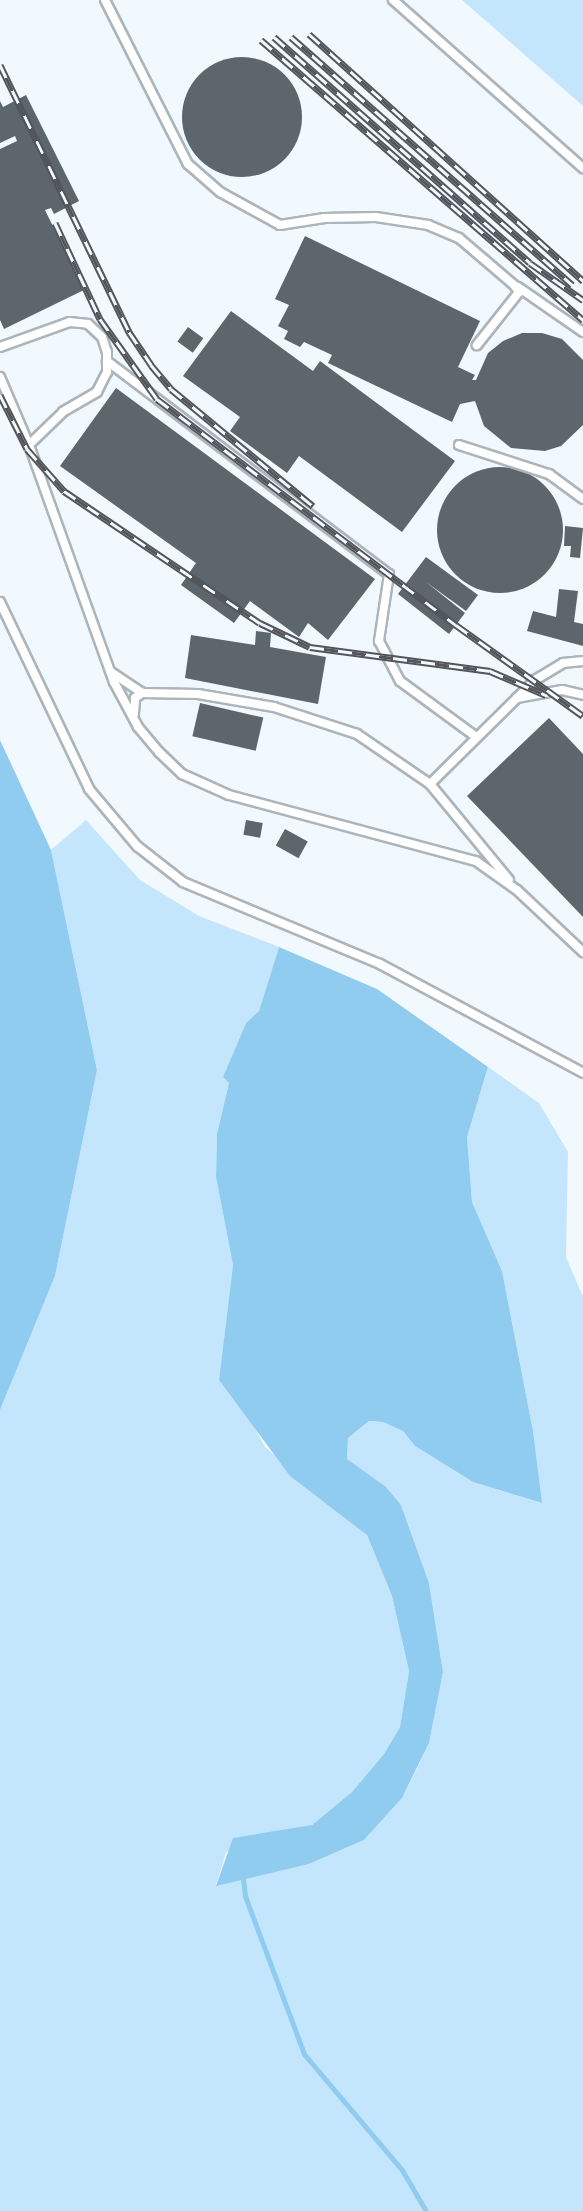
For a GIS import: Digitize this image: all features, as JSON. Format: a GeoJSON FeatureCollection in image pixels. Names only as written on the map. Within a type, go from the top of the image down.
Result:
{"type":"FeatureCollection","features":[{"type":"Feature","properties":{"kind":"lane"},"geometry":{"type":"LineString","coordinates":[[105,0],[188,164],[220,192],[280,225],[324,218],[376,217],[428,225],[459,238],[514,285],[552,307],[583,332]]}},
{"type":"Feature","properties":{"kind":"lane"},"geometry":{"type":"LineString","coordinates":[[393,0],[583,168]]}},
{"type":"Feature","properties":{"kind":"lane"},"geometry":{"type":"LineString","coordinates":[[477,345],[519,292],[514,285]]}},
{"type":"Feature","properties":{"kind":"lane"},"geometry":{"type":"LineString","coordinates":[[0,347],[70,322],[88,324],[102,338],[107,372],[97,392],[63,412],[29,445]]}},
{"type":"Feature","properties":{"kind":"lane"},"geometry":{"type":"LineString","coordinates":[[107,361],[389,574],[380,641],[400,681],[475,736]]}},
{"type":"Feature","properties":{"kind":"lane"},"geometry":{"type":"LineString","coordinates":[[0,377],[29,445],[110,671],[138,727],[182,774],[210,787],[386,839],[476,861],[517,890]]}},
{"type":"Feature","properties":{"kind":"lane"},"geometry":{"type":"LineString","coordinates":[[459,445],[549,474],[583,499]]}},
{"type":"Feature","properties":{"kind":"lane"},"geometry":{"type":"LineString","coordinates":[[0,602],[89,789],[137,846],[183,882],[380,964],[583,1073]]}},
{"type":"Feature","properties":{"kind":"lane"},"geometry":{"type":"LineString","coordinates":[[430,784],[514,698],[563,663],[583,661]]}},
{"type":"Feature","properties":{"kind":"lane"},"geometry":{"type":"LineString","coordinates":[[110,671],[142,693],[198,694],[274,707],[330,723],[357,734],[430,784],[517,890],[583,952]]}},
{"type":"Feature","properties":{"kind":"lane"},"geometry":{"type":"LineString","coordinates":[[514,698],[551,691],[583,695]]}},
{"type":"Feature","properties":{"kind":"lane"},"geometry":{"type":"LineString","coordinates":[[138,727],[132,707],[135,698],[142,693]]}},
{"type":"Feature","properties":{"kind":"shaded area"},"geometry":{"type":"Polygon","coordinates":[[[462,0],[583,0],[583,106],[462,0]]]}},
{"type":"Feature","properties":{"kind":"shaded area"},"geometry":{"type":"Polygon","coordinates":[[[0,740],[51,850],[97,1070],[55,1276],[0,1410],[0,740]]]}},
{"type":"Feature","properties":{"kind":"shaded area"},"geometry":{"type":"Polygon","coordinates":[[[86,820],[140,880],[199,916],[279,947],[259,1011],[246,1023],[223,1077],[229,1083],[217,1134],[216,1177],[233,1265],[219,1380],[255,1428],[265,1447],[367,1535],[392,1596],[409,1671],[400,1727],[384,1754],[352,1792],[312,1825],[226,1852],[216,1885],[309,1864],[364,1840],[402,1798],[417,1769],[429,1743],[443,1672],[429,1583],[401,1505],[347,1459],[348,1438],[369,1421],[383,1422],[403,1431],[415,1446],[473,1482],[541,1503],[533,1431],[502,1271],[472,1202],[467,1137],[488,1067],[539,1103],[568,1152],[566,1257],[583,1297],[583,2211],[0,2211],[0,1410],[55,1276],[97,1070],[51,850],[86,820]]]}},
{"type":"Feature","properties":{"kind":"shaded area"},"geometry":{"type":"Polygon","coordinates":[[[279,947],[377,989],[488,1067],[467,1137],[472,1202],[502,1271],[533,1431],[542,1503],[473,1482],[415,1446],[403,1431],[383,1422],[369,1421],[348,1438],[347,1459],[386,1487],[401,1505],[429,1583],[443,1672],[429,1743],[402,1798],[364,1840],[309,1864],[216,1886],[233,1838],[312,1825],[352,1792],[384,1754],[400,1727],[409,1671],[392,1596],[367,1535],[290,1476],[219,1380],[233,1265],[216,1177],[217,1134],[229,1083],[223,1077],[246,1023],[259,1011],[279,947]]]}},
{"type":"Feature","properties":{"kind":"building"},"geometry":{"type":"Polygon","coordinates":[[[242,57],[265,62],[284,75],[297,94],[302,117],[297,140],[284,159],[265,172],[242,177],[219,172],[200,159],[187,140],[182,117],[187,94],[200,75],[219,62],[242,57]]]}},
{"type":"Feature","properties":{"kind":"building"},"geometry":{"type":"Polygon","coordinates":[[[26,95],[79,201],[54,214],[51,208],[45,210],[84,290],[4,329],[0,320],[0,149],[17,141],[15,136],[0,143],[0,101],[3,107],[26,95]]]}},
{"type":"Feature","properties":{"kind":"building"},"geometry":{"type":"Polygon","coordinates":[[[305,236],[480,321],[458,367],[475,375],[472,380],[476,380],[488,353],[503,341],[522,333],[542,333],[562,339],[583,360],[583,425],[561,446],[545,451],[511,448],[484,426],[475,401],[460,404],[452,422],[328,363],[332,355],[304,342],[300,347],[284,339],[288,331],[278,326],[289,305],[275,299],[305,236]]]}},
{"type":"Feature","properties":{"kind":"building"},"geometry":{"type":"Polygon","coordinates":[[[231,311],[313,371],[320,361],[455,461],[402,532],[299,456],[287,473],[230,431],[240,417],[183,376],[231,311]]]}},
{"type":"Feature","properties":{"kind":"building"},"geometry":{"type":"Polygon","coordinates":[[[188,327],[203,338],[193,353],[177,342],[188,327]]]}},
{"type":"Feature","properties":{"kind":"building"},"geometry":{"type":"Polygon","coordinates":[[[116,388],[375,579],[328,640],[308,623],[299,637],[250,601],[234,623],[181,585],[196,563],[60,466],[116,388]]]}},
{"type":"Feature","properties":{"kind":"building"},"geometry":{"type":"Polygon","coordinates":[[[500,467],[524,471],[545,485],[559,506],[563,530],[559,554],[545,575],[524,589],[500,593],[476,589],[455,575],[441,554],[437,530],[441,506],[455,485],[476,471],[500,467]]]}},
{"type":"Feature","properties":{"kind":"building"},"geometry":{"type":"Polygon","coordinates":[[[565,526],[583,528],[580,558],[570,557],[571,546],[564,546],[565,526]]]}},
{"type":"Feature","properties":{"kind":"building"},"geometry":{"type":"Polygon","coordinates":[[[426,557],[478,595],[466,611],[426,582],[465,613],[449,634],[398,594],[426,557]]]}},
{"type":"Feature","properties":{"kind":"building"},"geometry":{"type":"Polygon","coordinates":[[[559,589],[578,591],[574,622],[583,624],[583,646],[527,631],[533,611],[556,617],[559,589]]]}},
{"type":"Feature","properties":{"kind":"building"},"geometry":{"type":"Polygon","coordinates":[[[256,631],[271,633],[270,647],[326,657],[318,704],[185,678],[191,635],[255,645],[256,631]]]}},
{"type":"Feature","properties":{"kind":"building"},"geometry":{"type":"Polygon","coordinates":[[[200,703],[263,718],[256,751],[192,736],[200,703]]]}},
{"type":"Feature","properties":{"kind":"building"},"geometry":{"type":"Polygon","coordinates":[[[549,718],[583,754],[583,917],[467,796],[549,718]]]}},
{"type":"Feature","properties":{"kind":"building"},"geometry":{"type":"Polygon","coordinates":[[[246,820],[263,823],[260,838],[243,835],[246,820]]]}},
{"type":"Feature","properties":{"kind":"building"},"geometry":{"type":"Polygon","coordinates":[[[285,829],[308,842],[299,858],[276,846],[285,829]]]}},
{"type":"Feature","properties":{"kind":"waterway"},"geometry":{"type":"LineString","coordinates":[[243,1879],[245,1896],[304,2054],[402,2170],[426,2211]]}},
{"type":"Feature","properties":{"kind":"railway"},"geometry":{"type":"LineString","coordinates":[[309,34],[583,281]]}},
{"type":"Feature","properties":{"kind":"railway"},"geometry":{"type":"LineString","coordinates":[[274,37],[530,263],[583,300]]}},
{"type":"Feature","properties":{"kind":"railway"},"geometry":{"type":"LineString","coordinates":[[291,37],[572,285]]}},
{"type":"Feature","properties":{"kind":"railway"},"geometry":{"type":"LineString","coordinates":[[261,40],[583,320]]}},
{"type":"Feature","properties":{"kind":"railway"},"geometry":{"type":"LineString","coordinates":[[0,65],[129,332],[151,365],[171,389],[313,506]]}},
{"type":"Feature","properties":{"kind":"railway"},"geometry":{"type":"LineString","coordinates":[[55,223],[100,319],[157,399],[456,625],[583,716]]}},
{"type":"Feature","properties":{"kind":"railway"},"geometry":{"type":"LineString","coordinates":[[0,395],[27,449],[64,491],[260,623],[310,647],[490,671],[546,695]]}}]}
